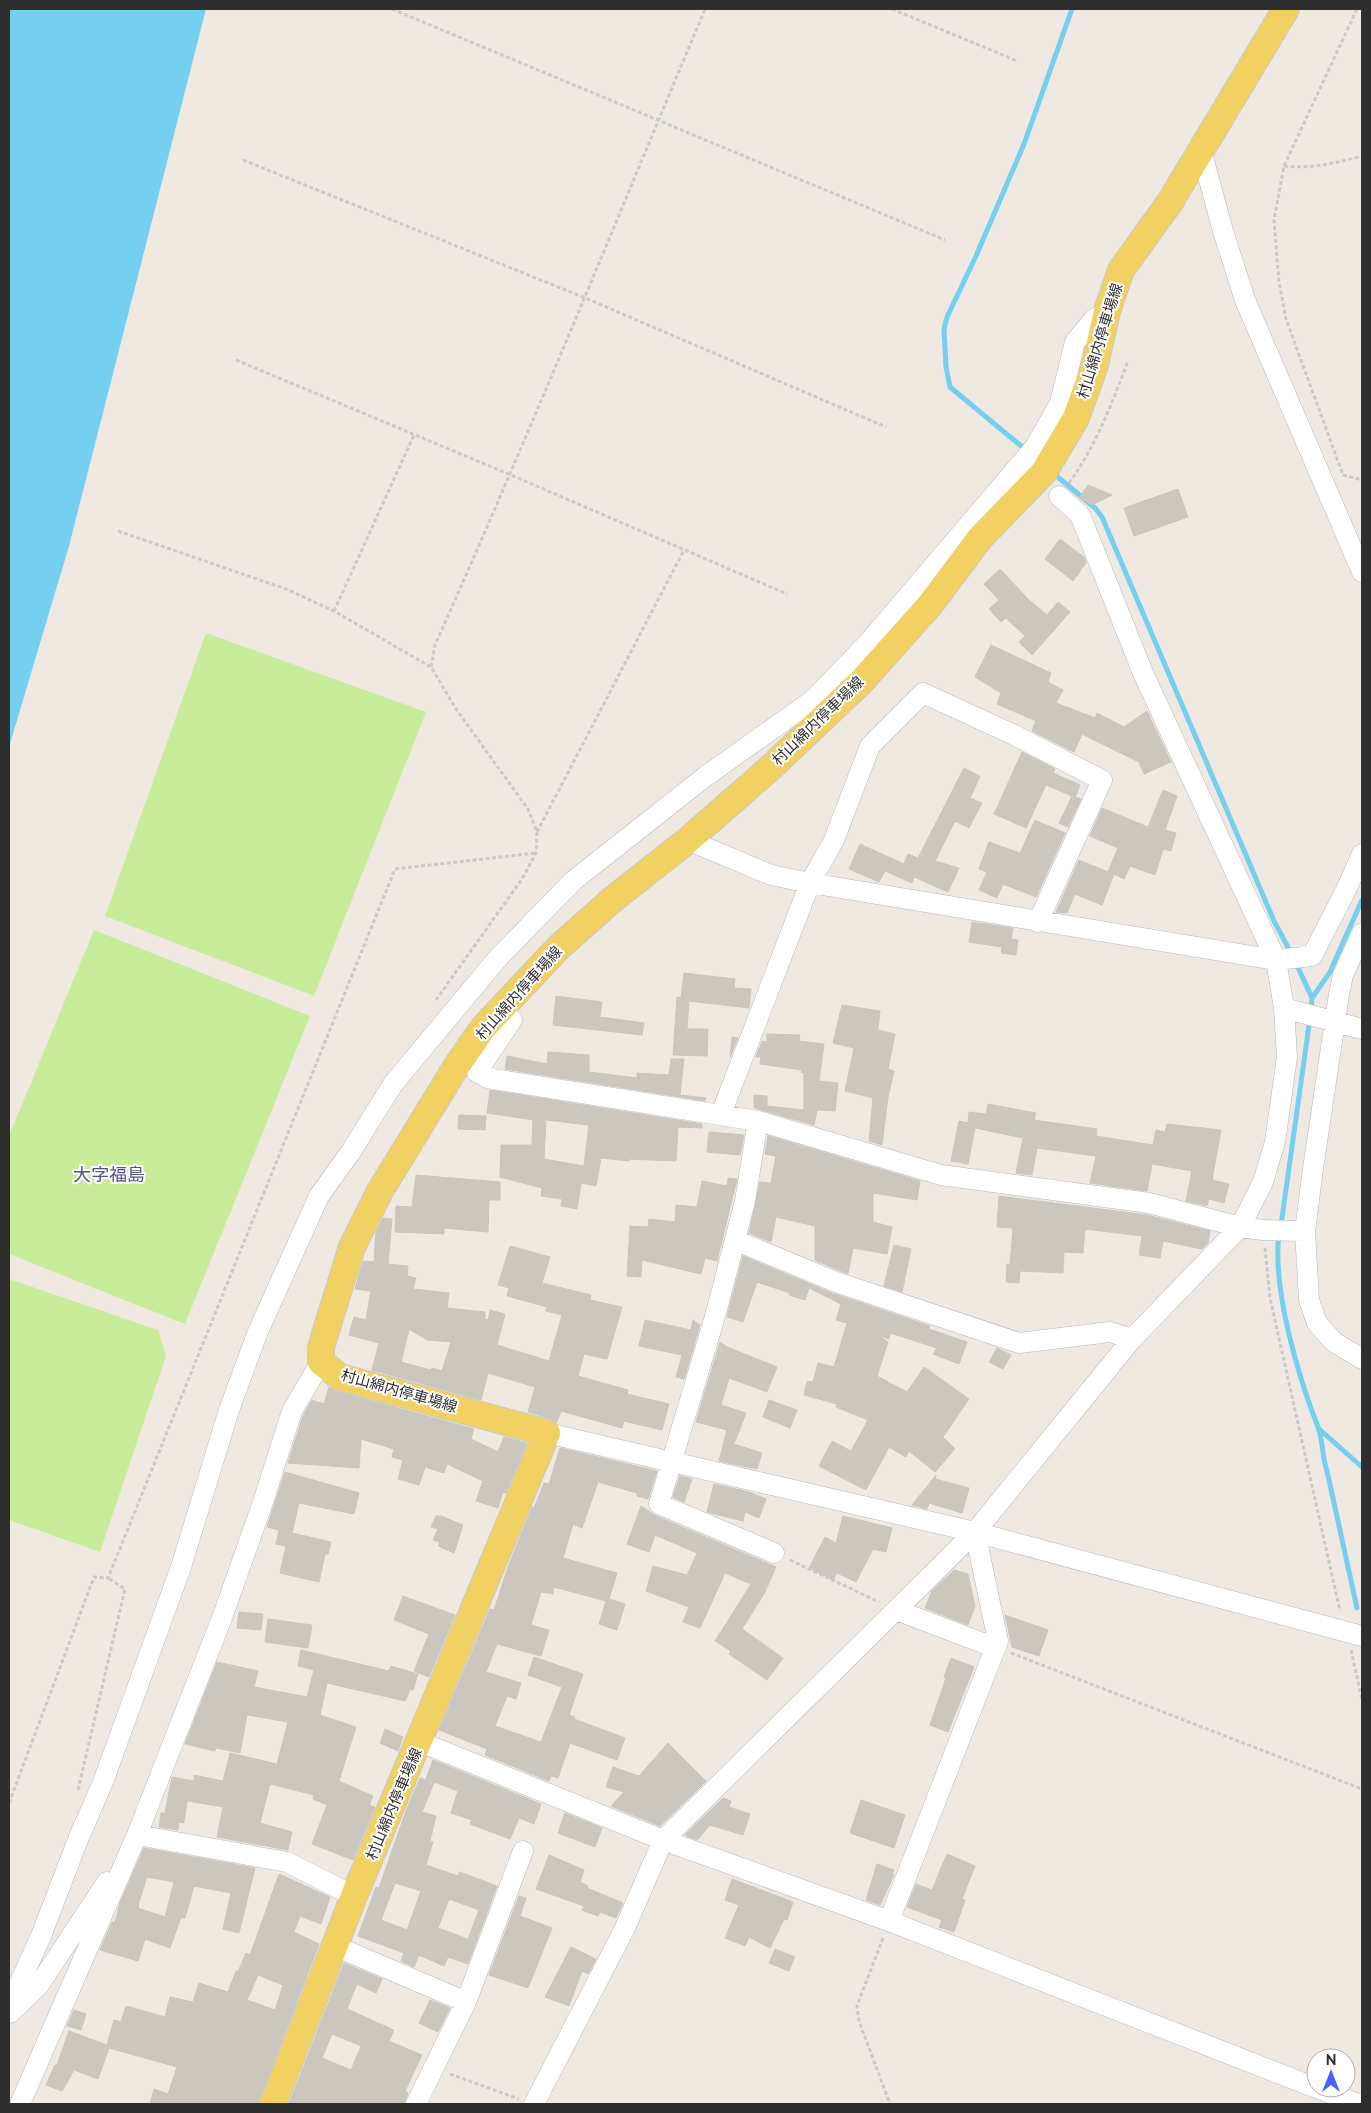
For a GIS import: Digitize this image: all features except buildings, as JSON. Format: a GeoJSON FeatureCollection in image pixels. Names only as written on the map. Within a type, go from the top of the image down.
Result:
{"type":"FeatureCollection","features":[{"type":"Feature","properties":{"kind":"main road","name":"村山綿内停車場線"},"geometry":{"type":"LineString","coordinates":[[273,2104],[354,1896],[420,1742],[547,1433],[340,1377],[321,1362],[321,1348],[352,1247],[380,1191],[456,1067],[483,1028],[558,948],[612,900],[688,840],[768,770],[861,682],[929,606],[980,538],[1044,472],[1076,418],[1095,365],[1107,312],[1121,270],[1170,202],[1286,9]]}},
{"type":"Feature","properties":{"kind":"street"},"geometry":{"type":"LineString","coordinates":[[1201,150],[1223,231],[1245,300],[1362,572]]}},
{"type":"Feature","properties":{"kind":"street"},"geometry":{"type":"LineString","coordinates":[[9,2006],[41,1936],[79,1837],[103,1782],[181,1567],[232,1402],[257,1334],[319,1196],[350,1153],[394,1084],[498,958],[566,888],[706,776],[813,700],[868,642],[1035,447],[1060,402],[1075,342],[1093,320],[1107,312]]}},
{"type":"Feature","properties":{"kind":"street"},"geometry":{"type":"LineString","coordinates":[[529,2103],[625,1928],[664,1840],[975,1532],[1132,1339],[1240,1227],[1263,1182],[1275,1142],[1287,1057],[1289,1009],[1279,960],[1144,673],[1080,515],[1059,496]]}},
{"type":"Feature","properties":{"kind":"street"},"geometry":{"type":"LineString","coordinates":[[721,1114],[810,884],[834,840],[870,746],[923,693],[1014,735],[1102,780],[1038,922]]}},
{"type":"Feature","properties":{"kind":"street"},"geometry":{"type":"LineString","coordinates":[[688,840],[771,875],[810,884],[1279,960],[1312,956],[1362,854]]}},
{"type":"Feature","properties":{"kind":"street"},"geometry":{"type":"LineString","coordinates":[[1362,933],[1343,974],[1331,1020],[1312,1169],[1300,1231],[1309,1300],[1317,1323],[1334,1342],[1362,1359]]}},
{"type":"Feature","properties":{"kind":"street"},"geometry":{"type":"LineString","coordinates":[[502,1008],[512,1020],[477,1072],[487,1078],[758,1121],[941,1175],[1148,1202],[1240,1227],[1300,1231]]}},
{"type":"Feature","properties":{"kind":"street"},"geometry":{"type":"LineString","coordinates":[[1289,1009],[1362,1029]]}},
{"type":"Feature","properties":{"kind":"street"},"geometry":{"type":"LineString","coordinates":[[758,1121],[745,1200],[735,1240],[659,1504],[774,1553]]}},
{"type":"Feature","properties":{"kind":"street"},"geometry":{"type":"LineString","coordinates":[[735,1240],[836,1282],[1019,1343],[1110,1332],[1132,1339]]}},
{"type":"Feature","properties":{"kind":"street"},"geometry":{"type":"LineString","coordinates":[[20,2104],[126,1860],[222,1618],[263,1502],[292,1411],[321,1362]]}},
{"type":"Feature","properties":{"kind":"street"},"geometry":{"type":"LineString","coordinates":[[547,1433],[975,1532],[1352,1633]]}},
{"type":"Feature","properties":{"kind":"street"},"geometry":{"type":"LineString","coordinates":[[889,1921],[998,1641],[975,1532]]}},
{"type":"Feature","properties":{"kind":"street"},"geometry":{"type":"LineString","coordinates":[[896,1610],[996,1648]]}},
{"type":"Feature","properties":{"kind":"street"},"geometry":{"type":"LineString","coordinates":[[420,1742],[664,1840],[889,1921],[1306,2084]]}},
{"type":"Feature","properties":{"kind":"street"},"geometry":{"type":"LineString","coordinates":[[136,1835],[287,1862],[354,1896]]}},
{"type":"Feature","properties":{"kind":"street"},"geometry":{"type":"LineString","coordinates":[[416,2104],[466,2002],[523,1851]]}},
{"type":"Feature","properties":{"kind":"street"},"geometry":{"type":"LineString","coordinates":[[9,2014],[39,1985],[103,1887],[126,1860]]}},
{"type":"Feature","properties":{"kind":"street"},"geometry":{"type":"LineString","coordinates":[[335,1946],[466,2002]]}},
{"type":"Feature","properties":{"kind":"street"},"geometry":{"type":"LineString","coordinates":[[1342,2098],[1358,2104]]}},
{"type":"Feature","properties":{"kind":"path"},"geometry":{"type":"LineString","coordinates":[[392,9],[945,240]]}},
{"type":"Feature","properties":{"kind":"path"},"geometry":{"type":"LineString","coordinates":[[431,667],[435,645],[511,475],[583,298],[705,9]]}},
{"type":"Feature","properties":{"kind":"path"},"geometry":{"type":"LineString","coordinates":[[892,9],[1017,61]]}},
{"type":"Feature","properties":{"kind":"path"},"geometry":{"type":"LineString","coordinates":[[1357,9],[1338,46],[1284,166],[1274,220],[1279,282],[1286,319],[1343,475],[1362,480]]}},
{"type":"Feature","properties":{"kind":"path"},"geometry":{"type":"LineString","coordinates":[[1284,166],[1302,168],[1323,166],[1362,156]]}},
{"type":"Feature","properties":{"kind":"path"},"geometry":{"type":"LineString","coordinates":[[243,160],[583,298],[886,427]]}},
{"type":"Feature","properties":{"kind":"path"},"geometry":{"type":"LineString","coordinates":[[236,360],[511,475],[787,594]]}},
{"type":"Feature","properties":{"kind":"path"},"geometry":{"type":"LineString","coordinates":[[1059,496],[1078,471],[1105,418],[1128,360]]}},
{"type":"Feature","properties":{"kind":"path"},"geometry":{"type":"LineString","coordinates":[[334,611],[414,435]]}},
{"type":"Feature","properties":{"kind":"path"},"geometry":{"type":"LineString","coordinates":[[118,531],[286,589],[334,611],[431,667],[456,709],[528,809],[537,832],[536,853],[522,879],[435,1002]]}},
{"type":"Feature","properties":{"kind":"path"},"geometry":{"type":"LineString","coordinates":[[537,832],[684,550]]}},
{"type":"Feature","properties":{"kind":"path"},"geometry":{"type":"LineString","coordinates":[[108,1578],[395,869],[536,853]]}},
{"type":"Feature","properties":{"kind":"path"},"geometry":{"type":"LineString","coordinates":[[1267,1230],[1270,1298],[1340,1610],[1352,1633],[1350,1654],[1362,1700]]}},
{"type":"Feature","properties":{"kind":"path"},"geometry":{"type":"LineString","coordinates":[[774,1553],[896,1610]]}},
{"type":"Feature","properties":{"kind":"path"},"geometry":{"type":"LineString","coordinates":[[9,1804],[94,1577],[108,1578],[125,1589],[78,1792]]}},
{"type":"Feature","properties":{"kind":"path"},"geometry":{"type":"LineString","coordinates":[[996,1648],[1362,1789]]}},
{"type":"Feature","properties":{"kind":"path"},"geometry":{"type":"LineString","coordinates":[[889,1921],[857,2006],[859,2021],[890,2104]]}},
{"type":"Feature","properties":{"kind":"path"},"geometry":{"type":"LineString","coordinates":[[433,2068],[529,2103]]}},
{"type":"Feature","properties":{"kind":"green space"},"geometry":{"type":"Polygon","coordinates":[[[206,633],[426,712],[314,996],[105,916],[206,633]]]}},
{"type":"Feature","properties":{"kind":"green space"},"geometry":{"type":"Polygon","coordinates":[[[94,930],[310,1016],[185,1324],[9,1254],[9,1136],[94,930]]]}},
{"type":"Feature","properties":{"kind":"green space"},"geometry":{"type":"Polygon","coordinates":[[[9,1279],[158,1330],[166,1356],[100,1552],[9,1520],[9,1279]]]}},
{"type":"Feature","properties":{"kind":"water"},"geometry":{"type":"Polygon","coordinates":[[[9,9],[206,9],[69,546],[9,747],[9,9]]]}},
{"type":"Feature","properties":{"kind":"waterway"},"geometry":{"type":"LineString","coordinates":[[1027,451],[950,387],[946,367],[944,329],[947,317],[976,256],[1024,144],[1072,9]]}},
{"type":"Feature","properties":{"kind":"waterway"},"geometry":{"type":"LineString","coordinates":[[1053,473],[1095,508],[1102,517],[1274,921],[1291,953]]}},
{"type":"Feature","properties":{"kind":"waterway"},"geometry":{"type":"LineString","coordinates":[[1311,1010],[1312,998],[1330,972],[1362,900]]}},
{"type":"Feature","properties":{"kind":"waterway"},"geometry":{"type":"LineString","coordinates":[[1296,963],[1312,998]]}},
{"type":"Feature","properties":{"kind":"waterway"},"geometry":{"type":"LineString","coordinates":[[1281,1225],[1310,1018]]}},
{"type":"Feature","properties":{"kind":"waterway"},"geometry":{"type":"LineString","coordinates":[[1279,1234],[1279,1280],[1288,1332],[1302,1383],[1320,1432],[1324,1460],[1357,1608]]}},
{"type":"Feature","properties":{"kind":"waterway"},"geometry":{"type":"LineString","coordinates":[[1318,1428],[1362,1467]]}},
{"type":"Feature","properties":{"kind":"district","name":"大字福島"},"geometry":{"type":"Point","coordinates":[109,1175]}}]}
